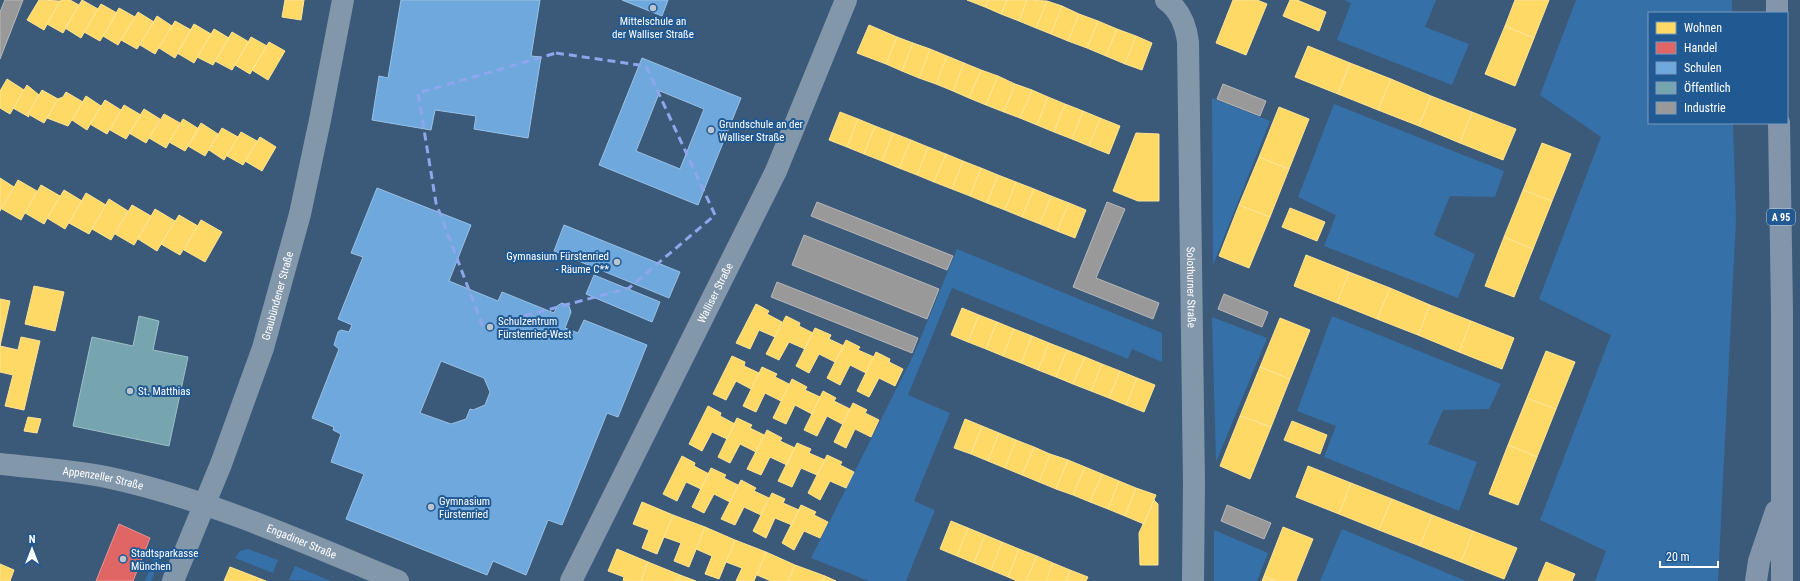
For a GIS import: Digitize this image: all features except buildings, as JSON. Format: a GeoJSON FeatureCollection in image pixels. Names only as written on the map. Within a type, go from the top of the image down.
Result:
{"type":"FeatureCollection","features":[{"type":"Feature","properties":{"kind":"highway"},"geometry":{"type":"LineString","coordinates":[[1777,0],[1777,12]]}},
{"type":"Feature","properties":{"kind":"highway","name":"A 95"},"geometry":{"type":"LineString","coordinates":[[1779,124],[1782,311],[1782,581]]}},
{"type":"Feature","properties":{"kind":"highway"},"geometry":{"type":"LineString","coordinates":[[1756,581],[1759,561],[1781,496]]}},
{"type":"Feature","properties":{"kind":"street","name":"Graubündener Straße"},"geometry":{"type":"LineString","coordinates":[[173,581],[224,455],[262,348],[300,214],[343,0]]}},
{"type":"Feature","properties":{"kind":"street","name":"Walliser Straße"},"geometry":{"type":"LineString","coordinates":[[571,581],[776,171],[846,0]]}},
{"type":"Feature","properties":{"kind":"street","name":"Solothurner Straße"},"geometry":{"type":"LineString","coordinates":[[1166,0],[1180,16],[1186,30],[1188,42],[1194,484],[1193,581]]}},
{"type":"Feature","properties":{"kind":"street","name":"Appenzeller Straße"},"geometry":{"type":"LineString","coordinates":[[0,464],[106,477],[204,506]]}},
{"type":"Feature","properties":{"kind":"street","name":"Engadiner Straße"},"geometry":{"type":"LineString","coordinates":[[204,506],[252,521],[398,581]]}},
{"type":"Feature","properties":{"kind":"highlighted area"},"geometry":{"type":"Polygon","coordinates":[[[556,53],[646,66],[715,215],[629,288],[483,327],[436,203],[418,93],[556,53]]]}},
{"type":"Feature","properties":{"kind":"shaded area"},"geometry":{"type":"Polygon","coordinates":[[[1344,0],[1436,0],[1425,27],[1469,44],[1452,85],[1337,40],[1351,3],[1344,0]]]}},
{"type":"Feature","properties":{"kind":"shaded area"},"geometry":{"type":"Polygon","coordinates":[[[1576,0],[1732,0],[1732,12],[1648,12],[1648,124],[1733,124],[1736,219],[1718,581],[1595,581],[1606,551],[1540,520],[1611,335],[1539,299],[1601,137],[1540,95],[1576,0]]]}},
{"type":"Feature","properties":{"kind":"shaded area"},"geometry":{"type":"Polygon","coordinates":[[[1212,98],[1270,121],[1213,265],[1212,98]]]}},
{"type":"Feature","properties":{"kind":"shaded area"},"geometry":{"type":"Polygon","coordinates":[[[1334,104],[1504,171],[1495,197],[1450,196],[1434,235],[1475,254],[1458,298],[1324,246],[1336,215],[1298,197],[1334,104]]]}},
{"type":"Feature","properties":{"kind":"shaded area"},"geometry":{"type":"Polygon","coordinates":[[[957,249],[1162,333],[1162,362],[1132,349],[1128,359],[952,288],[908,395],[950,413],[914,501],[935,510],[906,581],[869,581],[811,558],[914,354],[957,249]]]}},
{"type":"Feature","properties":{"kind":"shaded area"},"geometry":{"type":"Polygon","coordinates":[[[1332,316],[1501,384],[1489,409],[1443,410],[1428,444],[1477,462],[1459,511],[1324,457],[1336,426],[1297,411],[1332,316]]]}},
{"type":"Feature","properties":{"kind":"shaded area"},"geometry":{"type":"Polygon","coordinates":[[[1212,317],[1267,338],[1216,462],[1212,317]]]}},
{"type":"Feature","properties":{"kind":"shaded area"},"geometry":{"type":"Polygon","coordinates":[[[1342,529],[1466,581],[1320,581],[1342,529]]]}},
{"type":"Feature","properties":{"kind":"shaded area"},"geometry":{"type":"Polygon","coordinates":[[[1214,530],[1268,553],[1257,581],[1214,581],[1214,530]]]}},
{"type":"Feature","properties":{"kind":"shaded area"},"geometry":{"type":"Polygon","coordinates":[[[158,549],[163,550],[151,581],[145,581],[158,549]]]}},
{"type":"Feature","properties":{"kind":"shaded area"},"geometry":{"type":"Polygon","coordinates":[[[248,549],[278,560],[273,573],[235,558],[240,551],[248,549]]]}},
{"type":"Feature","properties":{"kind":"shaded area"},"geometry":{"type":"Polygon","coordinates":[[[295,566],[331,581],[289,580],[295,566]]]}},
{"type":"Feature","properties":{"kind":"place","name":"Mittelschule an der Walliser Straße"},"geometry":{"type":"Point","coordinates":[653,8]}},
{"type":"Feature","properties":{"kind":"place","name":"Grundschule an der Walliser Straße"},"geometry":{"type":"Point","coordinates":[711,130]}},
{"type":"Feature","properties":{"kind":"place","name":"Gymnasium Fürstenried - Räume C**"},"geometry":{"type":"Point","coordinates":[617,262]}},
{"type":"Feature","properties":{"kind":"place","name":"Schulzentrum Fürstenried-West"},"geometry":{"type":"Point","coordinates":[490,327]}},
{"type":"Feature","properties":{"kind":"place","name":"St. Matthias"},"geometry":{"type":"Point","coordinates":[130,391]}},
{"type":"Feature","properties":{"kind":"place","name":"Gymnasium Fürstenried"},"geometry":{"type":"Point","coordinates":[431,507]}},
{"type":"Feature","properties":{"kind":"place","name":"Stadtsparkasse München"},"geometry":{"type":"Point","coordinates":[123,559]}}]}
